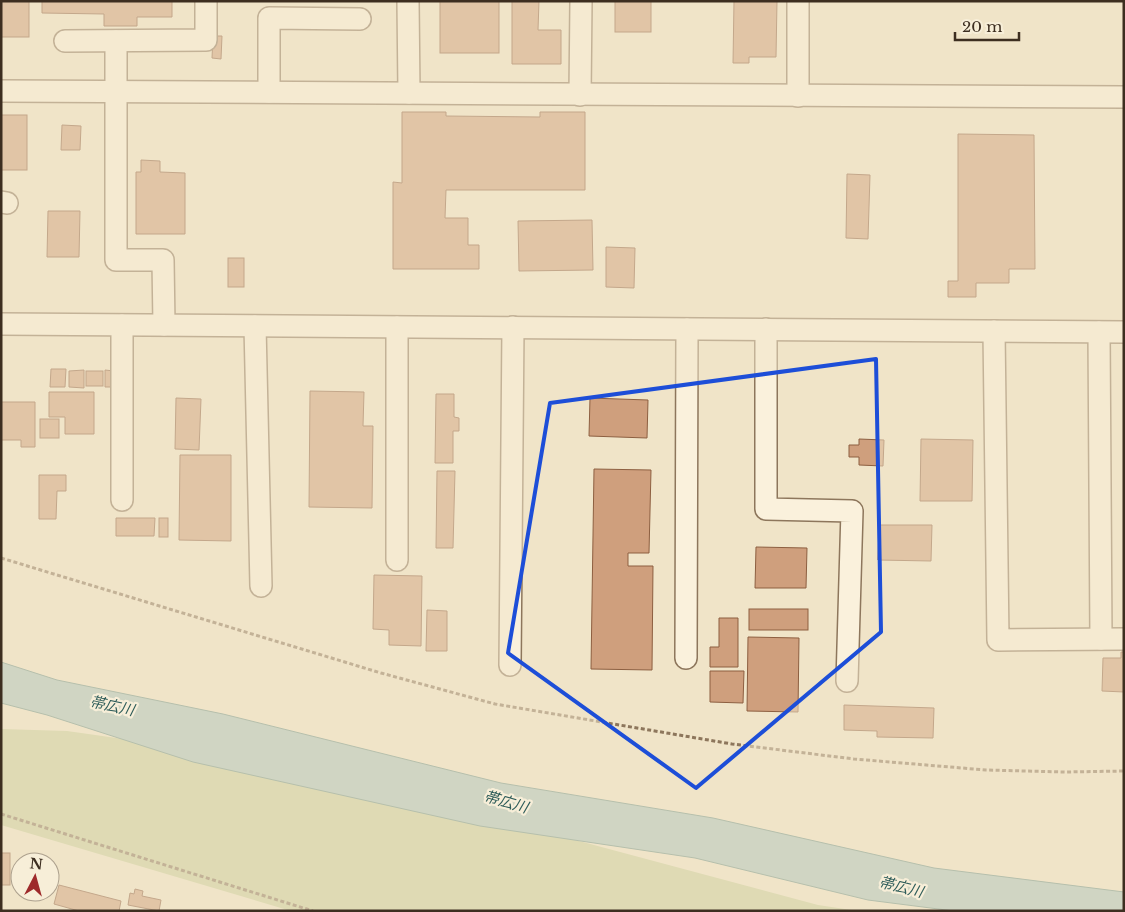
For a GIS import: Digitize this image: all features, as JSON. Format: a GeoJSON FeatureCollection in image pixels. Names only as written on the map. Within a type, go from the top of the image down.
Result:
{"type":"FeatureCollection","features":[{"type":"Feature","properties":{"kind":"street"},"geometry":{"type":"LineString","coordinates":[[65,41],[206,40],[206,1]]}},
{"type":"Feature","properties":{"kind":"street"},"geometry":{"type":"LineString","coordinates":[[408,1],[409,93]]}},
{"type":"Feature","properties":{"kind":"street"},"geometry":{"type":"LineString","coordinates":[[580,95],[581,1]]}},
{"type":"Feature","properties":{"kind":"street"},"geometry":{"type":"LineString","coordinates":[[798,1],[798,96]]}},
{"type":"Feature","properties":{"kind":"street"},"geometry":{"type":"LineString","coordinates":[[270,92],[264,10],[360,19]]}},
{"type":"Feature","properties":{"kind":"street"},"geometry":{"type":"LineString","coordinates":[[116,41],[116,260],[163,260],[164,325]]}},
{"type":"Feature","properties":{"kind":"street"},"geometry":{"type":"LineString","coordinates":[[1,91],[1124,97]]}},
{"type":"Feature","properties":{"kind":"street"},"geometry":{"type":"LineString","coordinates":[[1,324],[1124,332]]}},
{"type":"Feature","properties":{"kind":"street"},"geometry":{"type":"LineString","coordinates":[[122,325],[122,500]]}},
{"type":"Feature","properties":{"kind":"street"},"geometry":{"type":"LineString","coordinates":[[255,326],[261,586]]}},
{"type":"Feature","properties":{"kind":"street"},"geometry":{"type":"LineString","coordinates":[[397,327],[397,560]]}},
{"type":"Feature","properties":{"kind":"street"},"geometry":{"type":"LineString","coordinates":[[510,665],[513,327]]}},
{"type":"Feature","properties":{"kind":"street"},"geometry":{"type":"LineString","coordinates":[[686,658],[687,329]]}},
{"type":"Feature","properties":{"kind":"street"},"geometry":{"type":"LineString","coordinates":[[766,329],[766,509],[852,511],[848,681]]}},
{"type":"Feature","properties":{"kind":"street"},"geometry":{"type":"LineString","coordinates":[[994,331],[998,640],[1124,639]]}},
{"type":"Feature","properties":{"kind":"street"},"geometry":{"type":"LineString","coordinates":[[1099,332],[1100,639]]}},
{"type":"Feature","properties":{"kind":"path"},"geometry":{"type":"LineString","coordinates":[[1,558],[381,673],[495,704],[732,744],[854,759],[986,770],[1124,771]]}},
{"type":"Feature","properties":{"kind":"path"},"geometry":{"type":"LineString","coordinates":[[1,814],[313,911]]}},
{"type":"Feature","properties":{"kind":"highlighted area"},"geometry":{"type":"Polygon","coordinates":[[[876,359],[881,632],[696,788],[508,653],[550,403],[876,359]]]}},
{"type":"Feature","properties":{"kind":"green space"},"geometry":{"type":"Polygon","coordinates":[[[1,729],[67,731],[201,750],[433,802],[818,905],[858,911],[291,911],[1,825],[1,729]]]}},
{"type":"Feature","properties":{"kind":"water","name":"帯広川"},"geometry":{"type":"Polygon","coordinates":[[[1,662],[57,680],[223,714],[501,783],[713,818],[934,868],[1124,892],[1124,911],[954,911],[868,900],[695,858],[480,826],[193,762],[47,715],[1,703],[1,662]]]}},
{"type":"Feature","properties":{"kind":"building"},"geometry":{"type":"Polygon","coordinates":[[[1,1],[29,1],[29,37],[1,37],[1,1]]]}},
{"type":"Feature","properties":{"kind":"building"},"geometry":{"type":"Polygon","coordinates":[[[42,1],[172,1],[172,17],[137,17],[137,26],[104,26],[104,14],[42,13],[42,1]]]}},
{"type":"Feature","properties":{"kind":"building"},"geometry":{"type":"Polygon","coordinates":[[[440,1],[499,1],[499,53],[440,53],[440,1]]]}},
{"type":"Feature","properties":{"kind":"building"},"geometry":{"type":"Polygon","coordinates":[[[512,1],[539,1],[538,30],[561,30],[561,64],[512,64],[512,1]]]}},
{"type":"Feature","properties":{"kind":"building"},"geometry":{"type":"Polygon","coordinates":[[[615,1],[651,1],[651,32],[615,32],[615,1]]]}},
{"type":"Feature","properties":{"kind":"building"},"geometry":{"type":"Polygon","coordinates":[[[734,1],[777,1],[776,57],[749,57],[749,63],[733,63],[734,1]]]}},
{"type":"Feature","properties":{"kind":"building"},"geometry":{"type":"Polygon","coordinates":[[[213,36],[222,36],[221,59],[212,58],[213,36]]]}},
{"type":"Feature","properties":{"kind":"building"},"geometry":{"type":"Polygon","coordinates":[[[402,112],[446,112],[446,116],[540,117],[540,112],[585,112],[585,190],[446,190],[445,218],[468,218],[468,245],[479,245],[479,269],[393,269],[393,182],[402,183],[402,112]]]}},
{"type":"Feature","properties":{"kind":"building"},"geometry":{"type":"Polygon","coordinates":[[[1,115],[27,115],[27,170],[1,170],[1,115]]]}},
{"type":"Feature","properties":{"kind":"building"},"geometry":{"type":"Polygon","coordinates":[[[62,125],[81,126],[80,150],[61,150],[62,125]]]}},
{"type":"Feature","properties":{"kind":"building"},"geometry":{"type":"Polygon","coordinates":[[[958,134],[1034,135],[1035,269],[1009,269],[1009,283],[976,283],[976,297],[948,297],[948,281],[958,281],[958,134]]]}},
{"type":"Feature","properties":{"kind":"building"},"geometry":{"type":"Polygon","coordinates":[[[141,160],[160,161],[160,172],[185,173],[185,234],[136,234],[136,172],[141,172],[141,160]]]}},
{"type":"Feature","properties":{"kind":"building"},"geometry":{"type":"Polygon","coordinates":[[[847,174],[870,175],[868,239],[846,238],[847,174]]]}},
{"type":"Feature","properties":{"kind":"building"},"geometry":{"type":"Polygon","coordinates":[[[48,211],[80,211],[79,257],[47,257],[48,211]]]}},
{"type":"Feature","properties":{"kind":"building"},"geometry":{"type":"Polygon","coordinates":[[[592,220],[593,270],[519,271],[518,221],[592,220]]]}},
{"type":"Feature","properties":{"kind":"building"},"geometry":{"type":"Polygon","coordinates":[[[606,247],[635,248],[634,288],[606,287],[606,247]]]}},
{"type":"Feature","properties":{"kind":"building"},"geometry":{"type":"Polygon","coordinates":[[[228,258],[244,258],[244,287],[228,287],[228,258]]]}},
{"type":"Feature","properties":{"kind":"building"},"geometry":{"type":"Polygon","coordinates":[[[51,369],[66,369],[65,387],[50,387],[51,369]]]}},
{"type":"Feature","properties":{"kind":"building"},"geometry":{"type":"Polygon","coordinates":[[[84,370],[84,388],[69,387],[69,371],[84,370]]]}},
{"type":"Feature","properties":{"kind":"building"},"geometry":{"type":"Polygon","coordinates":[[[105,370],[114,371],[114,387],[105,387],[105,370]]]}},
{"type":"Feature","properties":{"kind":"building"},"geometry":{"type":"Polygon","coordinates":[[[86,371],[103,371],[103,386],[86,386],[86,371]]]}},
{"type":"Feature","properties":{"kind":"building"},"geometry":{"type":"Polygon","coordinates":[[[310,391],[364,392],[363,426],[373,426],[372,508],[309,507],[310,391]]]}},
{"type":"Feature","properties":{"kind":"building"},"geometry":{"type":"Polygon","coordinates":[[[49,392],[94,392],[94,434],[65,434],[65,417],[49,417],[49,392]]]}},
{"type":"Feature","properties":{"kind":"building"},"geometry":{"type":"Polygon","coordinates":[[[436,394],[454,394],[454,417],[459,418],[459,431],[453,431],[453,463],[435,463],[436,394]]]}},
{"type":"Feature","properties":{"kind":"building"},"geometry":{"type":"Polygon","coordinates":[[[176,398],[201,399],[199,450],[175,449],[176,398]]]}},
{"type":"Feature","properties":{"kind":"building"},"geometry":{"type":"Polygon","coordinates":[[[590,398],[648,400],[647,438],[589,436],[590,398]]]}},
{"type":"Feature","properties":{"kind":"building"},"geometry":{"type":"Polygon","coordinates":[[[1,402],[35,402],[35,447],[21,447],[21,440],[1,440],[1,402]]]}},
{"type":"Feature","properties":{"kind":"building"},"geometry":{"type":"Polygon","coordinates":[[[40,419],[59,419],[59,438],[40,438],[40,419]]]}},
{"type":"Feature","properties":{"kind":"building"},"geometry":{"type":"Polygon","coordinates":[[[859,439],[884,440],[883,466],[859,465],[859,457],[849,457],[849,445],[859,445],[859,439]]]}},
{"type":"Feature","properties":{"kind":"building"},"geometry":{"type":"Polygon","coordinates":[[[921,439],[973,440],[972,501],[920,501],[921,439]]]}},
{"type":"Feature","properties":{"kind":"building"},"geometry":{"type":"Polygon","coordinates":[[[180,455],[231,455],[231,541],[179,540],[180,455]]]}},
{"type":"Feature","properties":{"kind":"building"},"geometry":{"type":"Polygon","coordinates":[[[594,469],[651,470],[649,553],[628,553],[628,566],[653,566],[652,670],[591,669],[594,469]]]}},
{"type":"Feature","properties":{"kind":"building"},"geometry":{"type":"Polygon","coordinates":[[[437,471],[455,471],[453,548],[436,548],[437,471]]]}},
{"type":"Feature","properties":{"kind":"building"},"geometry":{"type":"Polygon","coordinates":[[[39,475],[66,475],[66,491],[57,491],[56,519],[39,519],[39,475]]]}},
{"type":"Feature","properties":{"kind":"building"},"geometry":{"type":"Polygon","coordinates":[[[116,518],[155,518],[154,536],[116,536],[116,518]]]}},
{"type":"Feature","properties":{"kind":"building"},"geometry":{"type":"Polygon","coordinates":[[[159,518],[168,518],[168,537],[159,537],[159,518]]]}},
{"type":"Feature","properties":{"kind":"building"},"geometry":{"type":"Polygon","coordinates":[[[879,525],[932,525],[931,561],[878,560],[879,525]]]}},
{"type":"Feature","properties":{"kind":"building"},"geometry":{"type":"Polygon","coordinates":[[[756,547],[807,548],[806,588],[755,588],[756,547]]]}},
{"type":"Feature","properties":{"kind":"building"},"geometry":{"type":"Polygon","coordinates":[[[374,575],[422,576],[421,646],[389,645],[389,630],[373,629],[374,575]]]}},
{"type":"Feature","properties":{"kind":"building"},"geometry":{"type":"Polygon","coordinates":[[[749,609],[808,609],[808,630],[749,630],[749,609]]]}},
{"type":"Feature","properties":{"kind":"building"},"geometry":{"type":"Polygon","coordinates":[[[427,610],[447,611],[447,651],[426,651],[427,610]]]}},
{"type":"Feature","properties":{"kind":"building"},"geometry":{"type":"Polygon","coordinates":[[[719,618],[738,618],[738,667],[710,667],[710,647],[719,647],[719,618]]]}},
{"type":"Feature","properties":{"kind":"building"},"geometry":{"type":"Polygon","coordinates":[[[748,637],[799,638],[798,712],[747,711],[748,637]]]}},
{"type":"Feature","properties":{"kind":"building"},"geometry":{"type":"Polygon","coordinates":[[[1121,652],[1124,652],[1124,692],[1102,691],[1103,658],[1121,658],[1121,652]]]}},
{"type":"Feature","properties":{"kind":"building"},"geometry":{"type":"Polygon","coordinates":[[[710,671],[744,671],[743,703],[710,702],[710,671]]]}},
{"type":"Feature","properties":{"kind":"building"},"geometry":{"type":"Polygon","coordinates":[[[844,705],[934,708],[933,738],[877,737],[877,731],[844,730],[844,705]]]}},
{"type":"Feature","properties":{"kind":"building"},"geometry":{"type":"Polygon","coordinates":[[[1,853],[10,853],[10,885],[1,885],[1,853]]]}},
{"type":"Feature","properties":{"kind":"building"},"geometry":{"type":"Polygon","coordinates":[[[60,885],[121,901],[119,911],[79,911],[54,904],[55,902],[60,902],[60,885]]]}},
{"type":"Feature","properties":{"kind":"building"},"geometry":{"type":"Polygon","coordinates":[[[135,889],[143,891],[142,896],[161,900],[159,911],[128,905],[130,893],[134,894],[135,889]]]}}]}
